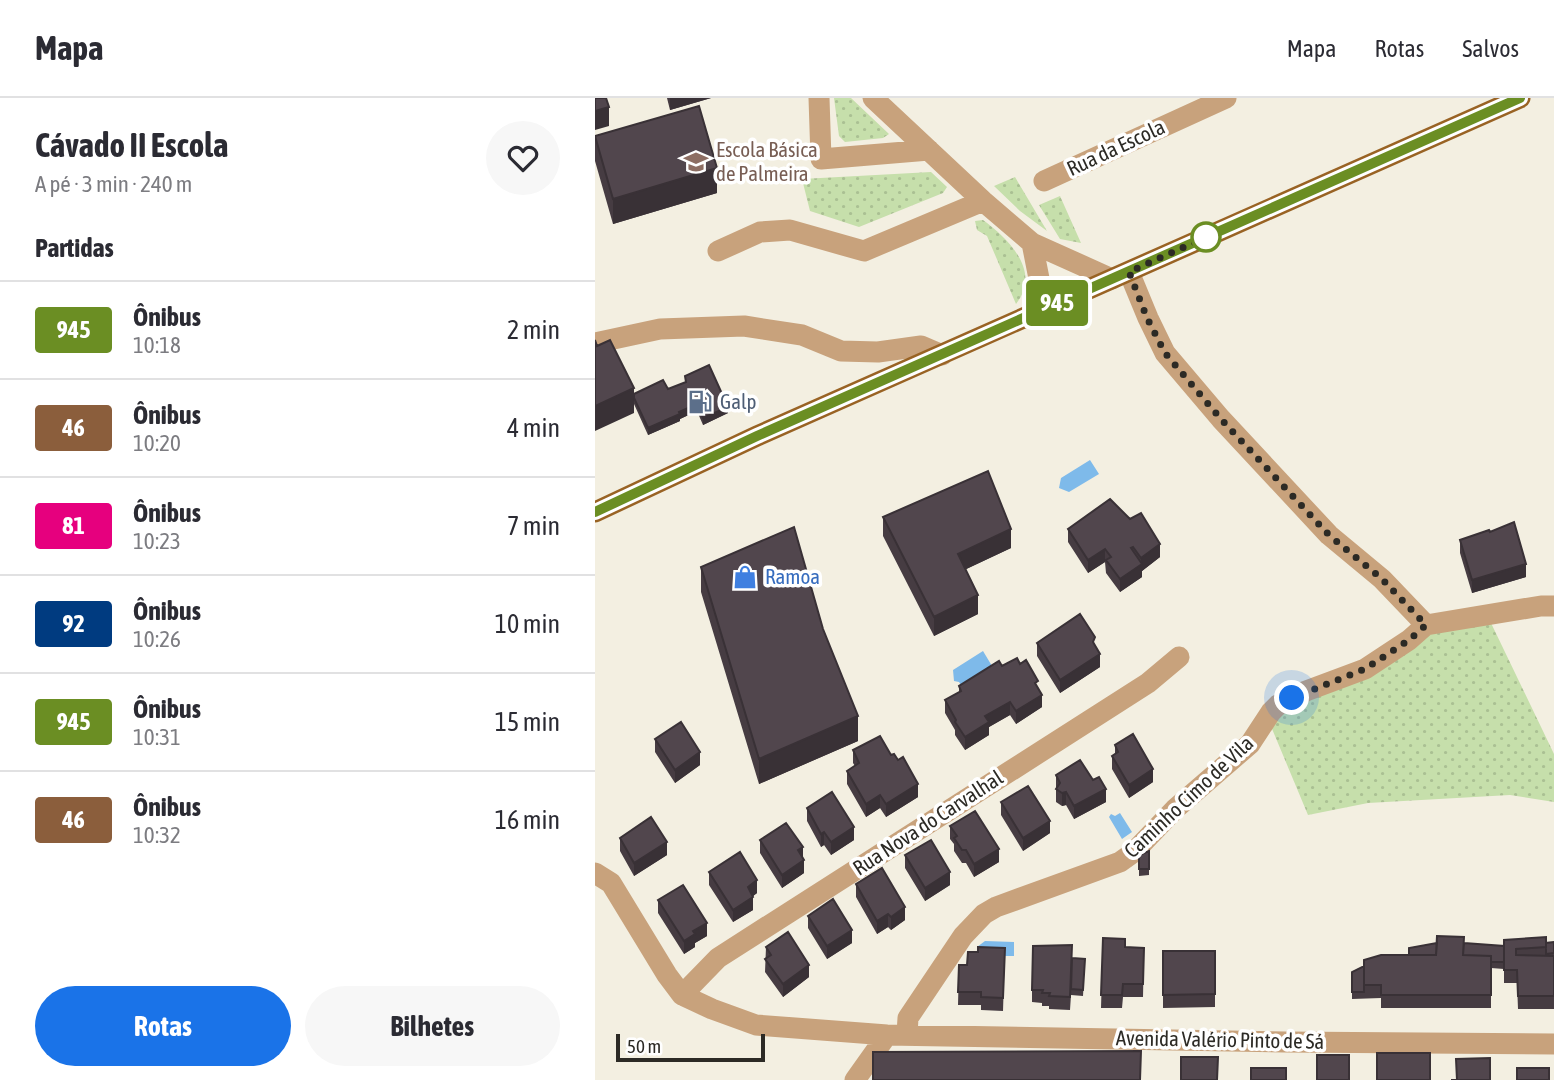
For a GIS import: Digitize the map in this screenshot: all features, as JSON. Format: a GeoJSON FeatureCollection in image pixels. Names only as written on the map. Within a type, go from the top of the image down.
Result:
{"type":"FeatureCollection","features":[{"type":"Feature","properties":{"kind":"main road"},"geometry":{"type":"LineString","coordinates":[[595,512],[757,436],[1520,98]]}},
{"type":"Feature","properties":{"kind":"street"},"geometry":{"type":"LineString","coordinates":[[819,98],[821,159],[929,150]]}},
{"type":"Feature","properties":{"kind":"street"},"geometry":{"type":"LineString","coordinates":[[873,98],[983,201],[1033,243],[1121,275],[1165,353],[1221,419],[1329,535],[1382,579],[1426,625],[1554,606]]}},
{"type":"Feature","properties":{"kind":"street","name":"Rua da Escola"},"geometry":{"type":"LineString","coordinates":[[1044,181],[1226,98]]}},
{"type":"Feature","properties":{"kind":"street"},"geometry":{"type":"LineString","coordinates":[[718,251],[760,232],[790,230],[864,251],[983,201]]}},
{"type":"Feature","properties":{"kind":"street"},"geometry":{"type":"LineString","coordinates":[[1033,243],[1045,309]]}},
{"type":"Feature","properties":{"kind":"street"},"geometry":{"type":"LineString","coordinates":[[595,343],[660,329],[744,326],[802,335],[841,351],[878,352],[921,346],[941,355]]}},
{"type":"Feature","properties":{"kind":"street","name":"Caminho Cimo de Vila"},"geometry":{"type":"LineString","coordinates":[[855,1080],[897,1034],[963,936],[984,914],[996,907],[1120,862],[1134,852],[1175,809],[1250,744],[1278,705],[1306,691],[1365,669],[1409,640],[1426,625]]}},
{"type":"Feature","properties":{"kind":"street","name":"Rua Nova do Carvalhal"},"geometry":{"type":"LineString","coordinates":[[682,995],[718,958],[1147,683],[1179,657]]}},
{"type":"Feature","properties":{"kind":"street"},"geometry":{"type":"LineString","coordinates":[[595,873],[611,883],[682,995]]}},
{"type":"Feature","properties":{"kind":"street","name":"Avenida Valério Pinto de Sá"},"geometry":{"type":"LineString","coordinates":[[682,995],[756,1025],[897,1034],[1554,1044]]}},
{"type":"Feature","properties":{"kind":"green space"},"geometry":{"type":"Polygon","coordinates":[[[834,98],[851,98],[889,134],[883,138],[845,142],[839,136],[834,98]]]}},
{"type":"Feature","properties":{"kind":"green space"},"geometry":{"type":"Polygon","coordinates":[[[931,172],[947,187],[943,193],[859,227],[810,211],[802,179],[931,172]]]}},
{"type":"Feature","properties":{"kind":"green space"},"geometry":{"type":"Polygon","coordinates":[[[1015,177],[1047,231],[1020,211],[994,186],[1015,177]]]}},
{"type":"Feature","properties":{"kind":"green space"},"geometry":{"type":"Polygon","coordinates":[[[1060,196],[1081,243],[1060,239],[1039,205],[1060,196]]]}},
{"type":"Feature","properties":{"kind":"green space"},"geometry":{"type":"Polygon","coordinates":[[[983,220],[1012,246],[1024,268],[1023,292],[1016,304],[987,236],[977,230],[975,221],[983,220]]]}},
{"type":"Feature","properties":{"kind":"green space"},"geometry":{"type":"Polygon","coordinates":[[[1491,623],[1554,754],[1554,802],[1510,795],[1368,803],[1308,815],[1270,724],[1275,715],[1422,635],[1491,623]]]}},
{"type":"Feature","properties":{"kind":"water"},"geometry":{"type":"Polygon","coordinates":[[[1090,460],[1099,474],[1069,492],[1059,488],[1061,478],[1090,460]]]}},
{"type":"Feature","properties":{"kind":"water"},"geometry":{"type":"Polygon","coordinates":[[[983,651],[992,666],[961,685],[954,681],[953,670],[983,651]]]}},
{"type":"Feature","properties":{"kind":"water"},"geometry":{"type":"Polygon","coordinates":[[[1120,813],[1132,832],[1122,839],[1109,817],[1111,814],[1115,816],[1120,813]]]}},
{"type":"Feature","properties":{"kind":"water"},"geometry":{"type":"Polygon","coordinates":[[[985,941],[1014,942],[1014,956],[983,956],[977,947],[985,941]]]}},
{"type":"Feature","properties":{"kind":"building"},"geometry":{"type":"Polygon","coordinates":[[[595,98],[606,98],[609,107],[595,111],[595,98]]]}},
{"type":"Feature","properties":{"kind":"building"},"geometry":{"type":"Polygon","coordinates":[[[699,106],[717,168],[613,199],[595,136],[699,106]]]}},
{"type":"Feature","properties":{"kind":"building"},"geometry":{"type":"Polygon","coordinates":[[[595,340],[597,346],[610,340],[634,388],[595,406],[595,340]]]}},
{"type":"Feature","properties":{"kind":"building"},"geometry":{"type":"Polygon","coordinates":[[[709,365],[728,407],[703,418],[697,404],[648,428],[634,394],[663,380],[668,389],[686,382],[685,376],[709,365]]]}},
{"type":"Feature","properties":{"kind":"building"},"geometry":{"type":"Polygon","coordinates":[[[988,471],[1011,529],[958,554],[978,595],[934,617],[883,517],[988,471]]]}},
{"type":"Feature","properties":{"kind":"building"},"geometry":{"type":"Polygon","coordinates":[[[1110,499],[1130,519],[1141,513],[1160,544],[1141,558],[1133,547],[1131,548],[1142,564],[1120,579],[1106,560],[1111,557],[1105,549],[1088,560],[1068,529],[1110,499]]]}},
{"type":"Feature","properties":{"kind":"building"},"geometry":{"type":"Polygon","coordinates":[[[1514,522],[1526,564],[1472,580],[1460,540],[1514,522]]]}},
{"type":"Feature","properties":{"kind":"building"},"geometry":{"type":"Polygon","coordinates":[[[794,527],[823,629],[858,716],[759,759],[701,567],[794,527]]]}},
{"type":"Feature","properties":{"kind":"building"},"geometry":{"type":"Polygon","coordinates":[[[1080,614],[1095,637],[1093,642],[1100,654],[1060,680],[1037,643],[1080,614]]]}},
{"type":"Feature","properties":{"kind":"building"},"geometry":{"type":"Polygon","coordinates":[[[1017,658],[1020,664],[1026,660],[1038,681],[1035,683],[1042,695],[1016,711],[1010,702],[985,716],[989,722],[965,737],[945,700],[961,691],[959,686],[999,661],[1002,666],[1017,658]]]}},
{"type":"Feature","properties":{"kind":"building"},"geometry":{"type":"Polygon","coordinates":[[[681,722],[700,752],[675,770],[655,739],[681,722]]]}},
{"type":"Feature","properties":{"kind":"building"},"geometry":{"type":"Polygon","coordinates":[[[1133,734],[1153,769],[1129,785],[1112,756],[1118,752],[1115,745],[1133,734]]]}},
{"type":"Feature","properties":{"kind":"building"},"geometry":{"type":"Polygon","coordinates":[[[880,736],[891,755],[894,754],[898,760],[903,757],[918,784],[886,804],[880,795],[866,804],[847,771],[859,763],[853,750],[880,736]]]}},
{"type":"Feature","properties":{"kind":"building"},"geometry":{"type":"Polygon","coordinates":[[[1080,760],[1093,780],[1099,777],[1106,789],[1074,806],[1066,792],[1062,793],[1056,789],[1060,783],[1056,775],[1080,760]]]}},
{"type":"Feature","properties":{"kind":"building"},"geometry":{"type":"Polygon","coordinates":[[[1028,786],[1050,821],[1023,838],[1001,802],[1028,786]]]}},
{"type":"Feature","properties":{"kind":"building"},"geometry":{"type":"Polygon","coordinates":[[[832,792],[854,827],[831,842],[824,832],[821,834],[807,808],[832,792]]]}},
{"type":"Feature","properties":{"kind":"building"},"geometry":{"type":"Polygon","coordinates":[[[975,811],[999,849],[974,864],[966,850],[962,850],[954,838],[957,836],[950,826],[975,811]]]}},
{"type":"Feature","properties":{"kind":"building"},"geometry":{"type":"Polygon","coordinates":[[[651,817],[667,842],[634,863],[620,838],[651,817]]]}},
{"type":"Feature","properties":{"kind":"building"},"geometry":{"type":"Polygon","coordinates":[[[786,823],[803,847],[798,850],[804,860],[782,875],[760,840],[786,823]]]}},
{"type":"Feature","properties":{"kind":"building"},"geometry":{"type":"Polygon","coordinates":[[[931,840],[950,872],[925,888],[905,855],[931,840]]]}},
{"type":"Feature","properties":{"kind":"building"},"geometry":{"type":"Polygon","coordinates":[[[1149,851],[1149,869],[1139,869],[1139,855],[1149,851]]]}},
{"type":"Feature","properties":{"kind":"building"},"geometry":{"type":"Polygon","coordinates":[[[740,852],[757,880],[748,887],[753,897],[733,910],[709,872],[740,852]]]}},
{"type":"Feature","properties":{"kind":"building"},"geometry":{"type":"Polygon","coordinates":[[[882,868],[905,907],[891,917],[888,914],[877,921],[856,884],[882,868]]]}},
{"type":"Feature","properties":{"kind":"building"},"geometry":{"type":"Polygon","coordinates":[[[683,885],[707,923],[693,931],[695,934],[684,941],[658,900],[683,885]]]}},
{"type":"Feature","properties":{"kind":"building"},"geometry":{"type":"Polygon","coordinates":[[[833,899],[852,930],[827,946],[808,916],[833,899]]]}},
{"type":"Feature","properties":{"kind":"building"},"geometry":{"type":"Polygon","coordinates":[[[788,932],[809,965],[783,984],[765,959],[771,955],[766,947],[788,932]]]}},
{"type":"Feature","properties":{"kind":"building"},"geometry":{"type":"Polygon","coordinates":[[[1437,936],[1464,937],[1463,955],[1491,956],[1491,995],[1381,995],[1381,985],[1364,985],[1364,960],[1381,955],[1436,955],[1437,936]]]}},
{"type":"Feature","properties":{"kind":"building"},"geometry":{"type":"Polygon","coordinates":[[[1546,937],[1546,947],[1516,949],[1516,955],[1554,956],[1554,996],[1518,996],[1517,970],[1504,970],[1504,940],[1546,937]]]}},
{"type":"Feature","properties":{"kind":"building"},"geometry":{"type":"Polygon","coordinates":[[[1103,938],[1125,939],[1125,947],[1144,948],[1143,984],[1123,984],[1122,995],[1101,995],[1103,938]]]}},
{"type":"Feature","properties":{"kind":"building"},"geometry":{"type":"Polygon","coordinates":[[[1554,942],[1554,953],[1546,954],[1546,943],[1554,942]]]}},
{"type":"Feature","properties":{"kind":"building"},"geometry":{"type":"Polygon","coordinates":[[[1437,943],[1436,955],[1409,955],[1409,948],[1437,943]]]}},
{"type":"Feature","properties":{"kind":"building"},"geometry":{"type":"Polygon","coordinates":[[[1464,943],[1504,946],[1504,962],[1491,962],[1491,956],[1463,955],[1464,943]]]}},
{"type":"Feature","properties":{"kind":"building"},"geometry":{"type":"Polygon","coordinates":[[[1072,945],[1070,997],[1049,996],[1050,993],[1042,993],[1043,990],[1032,990],[1033,946],[1072,945]]]}},
{"type":"Feature","properties":{"kind":"building"},"geometry":{"type":"Polygon","coordinates":[[[978,947],[1005,948],[1003,998],[981,997],[981,992],[958,992],[959,965],[967,965],[968,952],[978,952],[978,947]]]}},
{"type":"Feature","properties":{"kind":"building"},"geometry":{"type":"Polygon","coordinates":[[[1163,951],[1215,951],[1215,994],[1163,995],[1163,951]]]}},
{"type":"Feature","properties":{"kind":"building"},"geometry":{"type":"Polygon","coordinates":[[[1072,958],[1085,959],[1083,990],[1071,989],[1072,958]]]}},
{"type":"Feature","properties":{"kind":"building"},"geometry":{"type":"Polygon","coordinates":[[[1364,966],[1364,992],[1352,992],[1352,972],[1364,966]]]}},
{"type":"Feature","properties":{"kind":"building"},"geometry":{"type":"Polygon","coordinates":[[[1141,1051],[1140,1080],[873,1080],[873,1052],[1141,1051]]]}},
{"type":"Feature","properties":{"kind":"building"},"geometry":{"type":"Polygon","coordinates":[[[1377,1053],[1430,1053],[1430,1080],[1377,1080],[1377,1053]]]}},
{"type":"Feature","properties":{"kind":"building"},"geometry":{"type":"Polygon","coordinates":[[[1317,1055],[1349,1055],[1349,1080],[1317,1080],[1317,1055]]]}},
{"type":"Feature","properties":{"kind":"building"},"geometry":{"type":"Polygon","coordinates":[[[1181,1057],[1218,1057],[1217,1080],[1181,1080],[1181,1057]]]}},
{"type":"Feature","properties":{"kind":"building"},"geometry":{"type":"Polygon","coordinates":[[[1490,1058],[1490,1080],[1457,1080],[1456,1059],[1490,1058]]]}},
{"type":"Feature","properties":{"kind":"building"},"geometry":{"type":"Polygon","coordinates":[[[1251,1068],[1286,1068],[1286,1080],[1251,1080],[1251,1068]]]}},
{"type":"Feature","properties":{"kind":"building"},"geometry":{"type":"Polygon","coordinates":[[[1517,1068],[1549,1068],[1549,1080],[1517,1080],[1517,1068]]]}},
{"type":"Feature","properties":{"kind":"bus line","name":"945"},"geometry":{"type":"LineString","coordinates":[[595,512],[757,436],[1520,98]]}},
{"type":"Feature","properties":{"kind":"place","name":"Escola Básica de Palmeira"},"geometry":{"type":"Point","coordinates":[696,162]}},
{"type":"Feature","properties":{"kind":"place","name":"Galp"},"geometry":{"type":"Point","coordinates":[700,402]}},
{"type":"Feature","properties":{"kind":"place","name":"Ramoa"},"geometry":{"type":"Point","coordinates":[745,577]}},
{"type":"Feature","properties":{"kind":"route"},"geometry":{"type":"LineString","coordinates":[[1206,237],[1129,272],[1147,318],[1165,353],[1221,419],[1329,535],[1382,579],[1426,625],[1409,640],[1365,669],[1292,698]]}}]}
